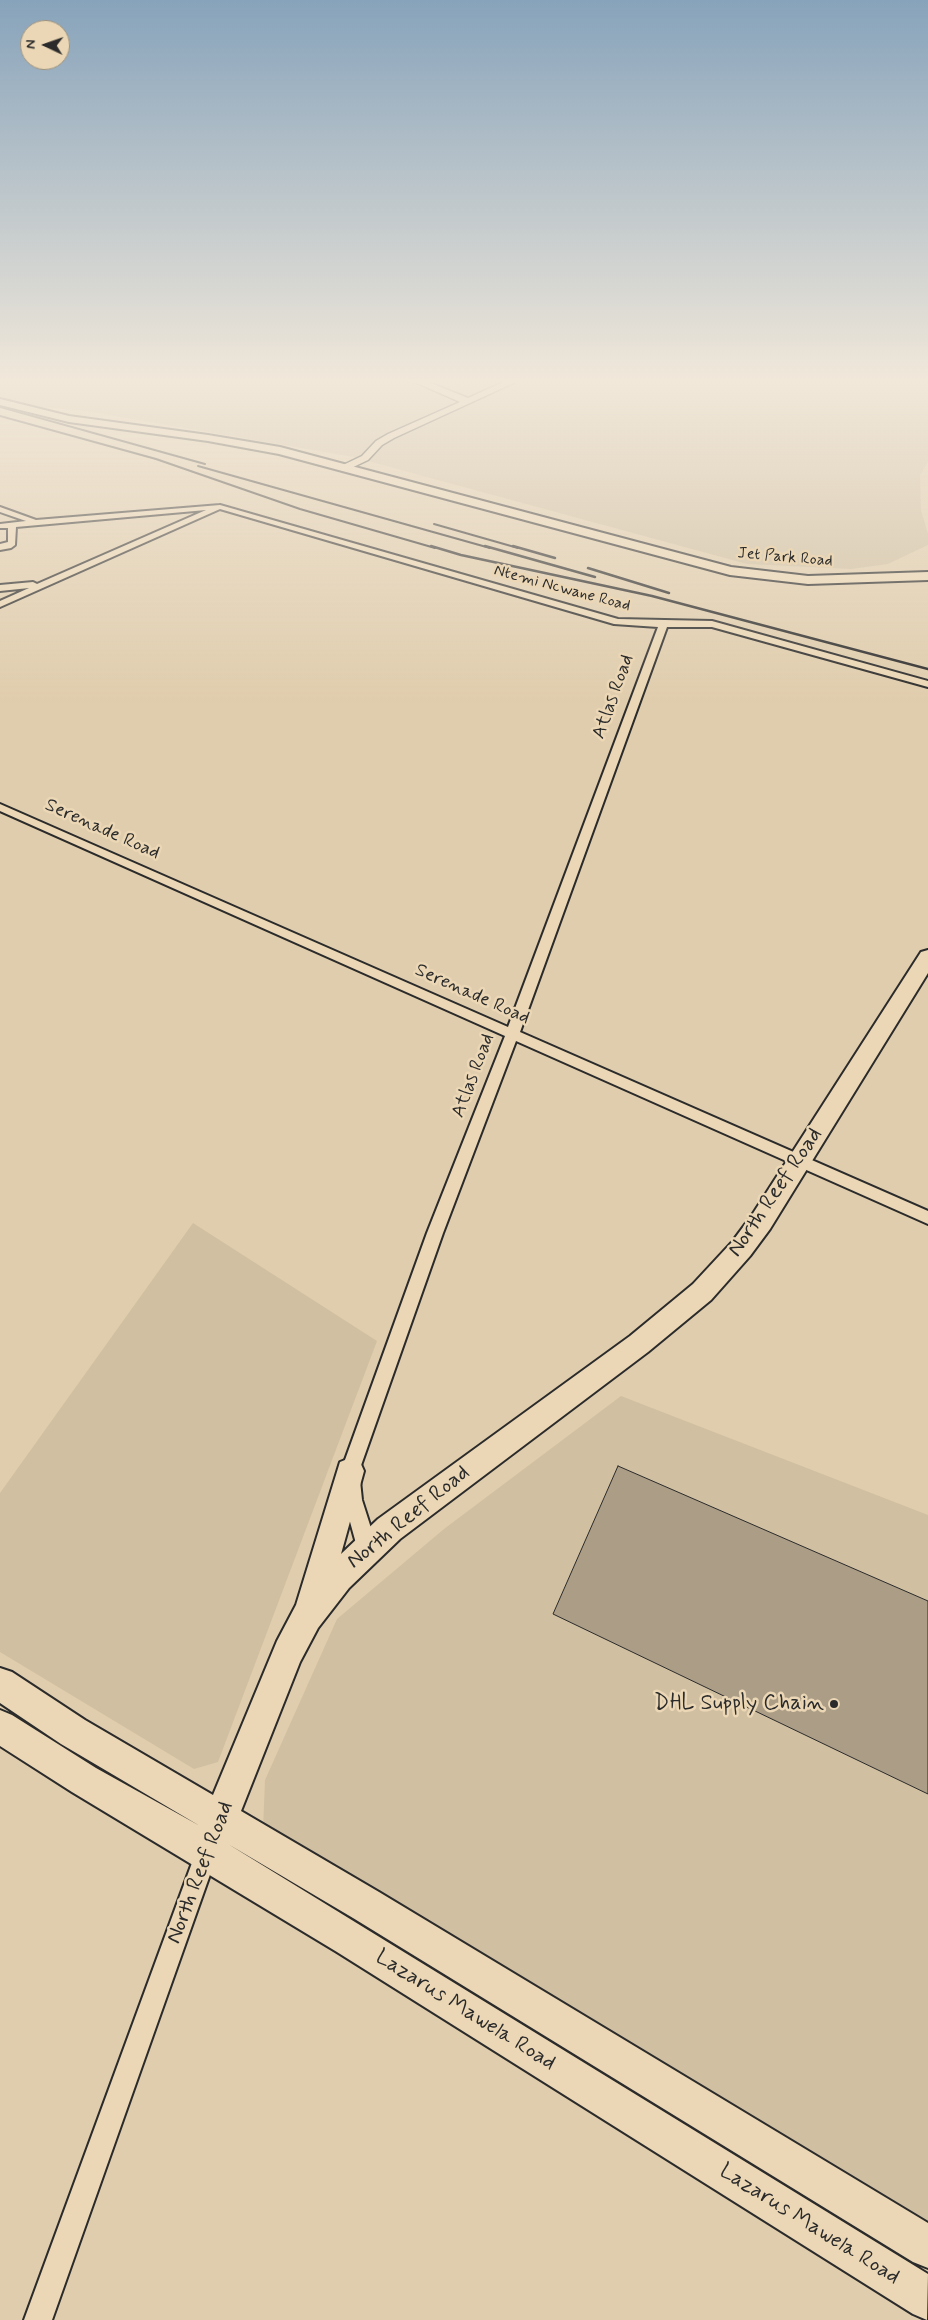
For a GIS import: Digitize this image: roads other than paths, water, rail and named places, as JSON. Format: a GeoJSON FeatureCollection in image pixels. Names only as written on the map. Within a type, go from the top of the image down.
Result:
{"type":"FeatureCollection","features":[{"type":"Feature","properties":{"kind":"main road","name":"Jet Park Road"},"geometry":{"type":"LineString","coordinates":[[428,488],[730,571],[808,580],[923,572]]}},
{"type":"Feature","properties":{"kind":"main road","name":"North Reef Road"},"geometry":{"type":"LineString","coordinates":[[214,1836],[280,1670],[307,1617],[338,1577],[367,1547],[389,1529],[668,1321],[702,1292],[751,1235],[800,1161],[928,957]]}},
{"type":"Feature","properties":{"kind":"main road"},"geometry":{"type":"LineString","coordinates":[[307,1617],[350,1471]]}},
{"type":"Feature","properties":{"kind":"main road","name":"Lazarus Mawela Road"},"geometry":{"type":"LineString","coordinates":[[0,1684],[73,1732],[214,1836],[350,1940],[928,2299]]}},
{"type":"Feature","properties":{"kind":"main road","name":"Lazarus Mawela Road"},"geometry":{"type":"LineString","coordinates":[[0,1727],[84,1780],[366,1905],[928,2247]]}},
{"type":"Feature","properties":{"kind":"main road"},"geometry":{"type":"LineString","coordinates":[[350,1940],[366,1905]]}},
{"type":"Feature","properties":{"kind":"street"},"geometry":{"type":"LineString","coordinates":[[0,508],[30,518],[33,523]]}},
{"type":"Feature","properties":{"kind":"street","name":"Ntemi Ncwane Road"},"geometry":{"type":"LineString","coordinates":[[145,512],[220,508],[610,620],[632,624],[695,622],[716,625],[928,684]]}},
{"type":"Feature","properties":{"kind":"street"},"geometry":{"type":"LineString","coordinates":[[0,604],[220,508]]}},
{"type":"Feature","properties":{"kind":"street"},"geometry":{"type":"LineString","coordinates":[[0,526],[145,512],[162,514],[172,518],[175,522],[172,529]]}},
{"type":"Feature","properties":{"kind":"street"},"geometry":{"type":"LineString","coordinates":[[0,547],[8,546],[12,543],[12,525]]}},
{"type":"Feature","properties":{"kind":"street"},"geometry":{"type":"LineString","coordinates":[[0,588],[46,584]]}},
{"type":"Feature","properties":{"kind":"street","name":"Atlas Road"},"geometry":{"type":"LineString","coordinates":[[367,1547],[353,1500],[350,1471],[435,1233],[512,1035],[636,694],[664,623]]}},
{"type":"Feature","properties":{"kind":"street","name":"Serenade Road"},"geometry":{"type":"LineString","coordinates":[[0,807],[928,1218]]}},
{"type":"Feature","properties":{"kind":"street","name":"North Reef Road"},"geometry":{"type":"LineString","coordinates":[[38,2320],[214,1836]]}},
{"type":"Feature","properties":{"kind":"railway"},"geometry":{"type":"LineString","coordinates":[[240,488],[300,509],[435,548]]}},
{"type":"Feature","properties":{"kind":"railway"},"geometry":{"type":"LineString","coordinates":[[277,488],[490,548]]}},
{"type":"Feature","properties":{"kind":"railway"},"geometry":{"type":"LineString","coordinates":[[434,524],[518,548]]}},
{"type":"Feature","properties":{"kind":"railway"},"geometry":{"type":"LineString","coordinates":[[431,546],[461,555],[652,596],[928,669]]}},
{"type":"Feature","properties":{"kind":"railway"},"geometry":{"type":"LineString","coordinates":[[485,546],[595,577]]}},
{"type":"Feature","properties":{"kind":"railway"},"geometry":{"type":"LineString","coordinates":[[513,546],[555,558]]}},
{"type":"Feature","properties":{"kind":"railway"},"geometry":{"type":"LineString","coordinates":[[588,568],[669,593]]}},
{"type":"Feature","properties":{"kind":"place","name":"DHL Supply Chain"},"geometry":{"type":"Point","coordinates":[834,1704]}}]}
